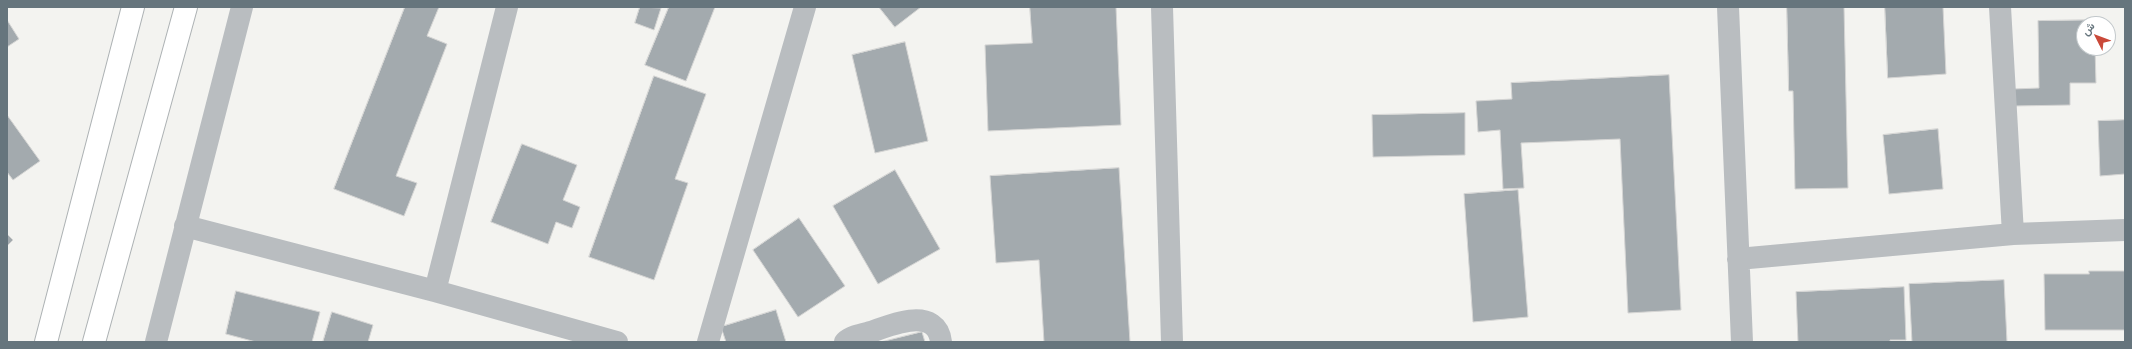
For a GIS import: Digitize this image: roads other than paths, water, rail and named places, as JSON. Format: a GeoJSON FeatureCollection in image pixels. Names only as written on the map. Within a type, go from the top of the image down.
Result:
{"type":"FeatureCollection","features":[{"type":"Feature","properties":{"kind":"main road"},"geometry":{"type":"LineString","coordinates":[[46,342],[133,7]]}},
{"type":"Feature","properties":{"kind":"main road"},"geometry":{"type":"LineString","coordinates":[[94,342],[186,7]]}},
{"type":"Feature","properties":{"kind":"street"},"geometry":{"type":"LineString","coordinates":[[156,342],[242,7]]}},
{"type":"Feature","properties":{"kind":"street"},"geometry":{"type":"LineString","coordinates":[[435,291],[507,7]]}},
{"type":"Feature","properties":{"kind":"street"},"geometry":{"type":"LineString","coordinates":[[708,342],[805,7]]}},
{"type":"Feature","properties":{"kind":"street"},"geometry":{"type":"LineString","coordinates":[[1162,7],[1172,342]]}},
{"type":"Feature","properties":{"kind":"street"},"geometry":{"type":"LineString","coordinates":[[1728,7],[1742,342]]}},
{"type":"Feature","properties":{"kind":"street"},"geometry":{"type":"LineString","coordinates":[[2000,7],[2013,234]]}},
{"type":"Feature","properties":{"kind":"street"},"geometry":{"type":"LineString","coordinates":[[185,226],[435,291],[617,342]]}},
{"type":"Feature","properties":{"kind":"street"},"geometry":{"type":"LineString","coordinates":[[1738,259],[2013,234],[2125,230]]}},
{"type":"Feature","properties":{"kind":"street"},"geometry":{"type":"LineString","coordinates":[[845,342],[900,321],[923,320],[934,327],[940,342]]}}]}
